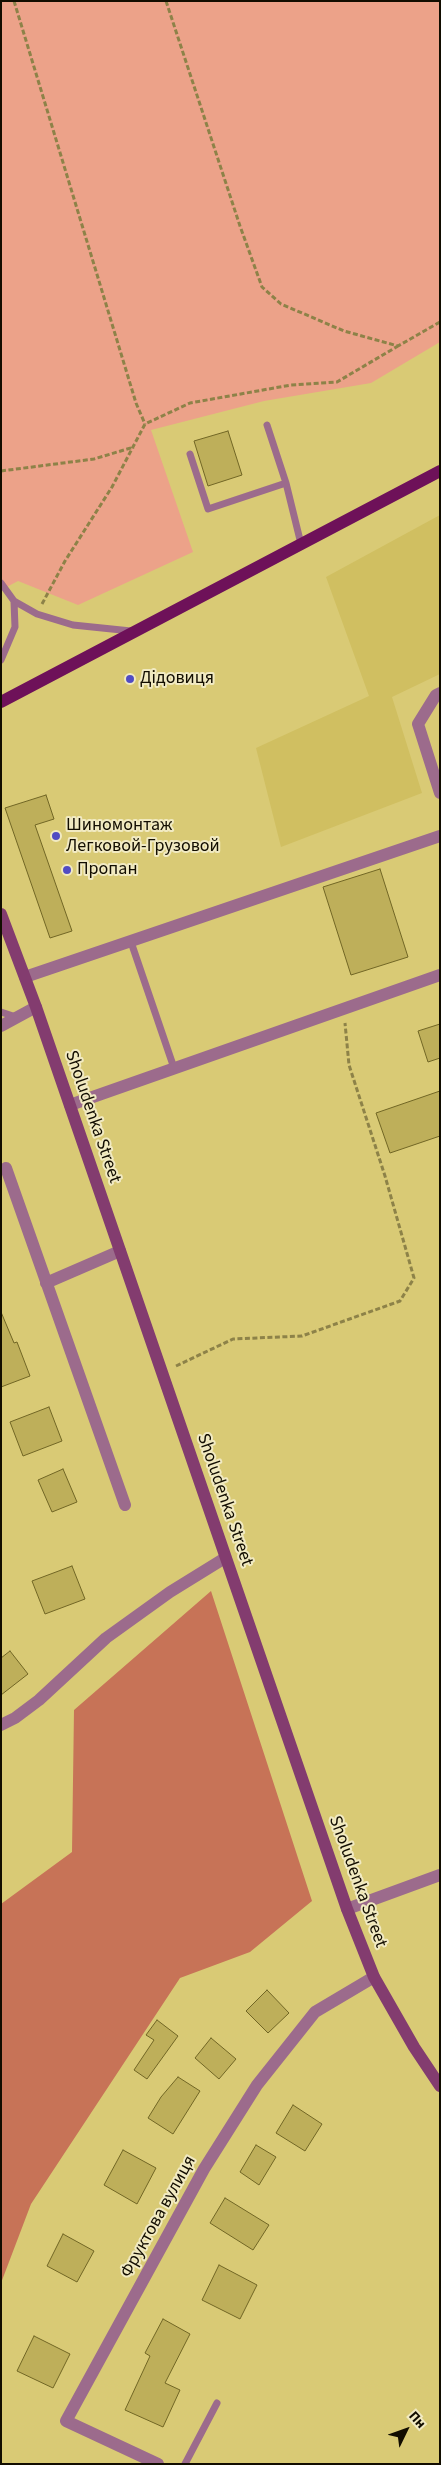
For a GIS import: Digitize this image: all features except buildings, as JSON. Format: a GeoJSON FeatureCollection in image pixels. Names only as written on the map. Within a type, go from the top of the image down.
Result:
{"type":"FeatureCollection","features":[{"type":"Feature","properties":{"kind":"main road"},"geometry":{"type":"LineString","coordinates":[[1,702],[440,471]]}},
{"type":"Feature","properties":{"kind":"main road","name":"Sholudenka Street"},"geometry":{"type":"LineString","coordinates":[[1,914],[36,1007],[347,1909],[374,1977],[414,2047],[440,2086]]}},
{"type":"Feature","properties":{"kind":"street"},"geometry":{"type":"LineString","coordinates":[[440,693],[436,695],[418,724],[440,793]]}},
{"type":"Feature","properties":{"kind":"street"},"geometry":{"type":"LineString","coordinates":[[25,977],[440,836]]}},
{"type":"Feature","properties":{"kind":"street"},"geometry":{"type":"LineString","coordinates":[[70,1105],[440,975]]}},
{"type":"Feature","properties":{"kind":"street"},"geometry":{"type":"LineString","coordinates":[[1,1026],[36,1007]]}},
{"type":"Feature","properties":{"kind":"street"},"geometry":{"type":"LineString","coordinates":[[6,1168],[125,1504]]}},
{"type":"Feature","properties":{"kind":"street"},"geometry":{"type":"LineString","coordinates":[[46,1283],[120,1252]]}},
{"type":"Feature","properties":{"kind":"street"},"geometry":{"type":"LineString","coordinates":[[1,1726],[16,1718],[39,1700],[106,1638],[170,1592],[225,1558]]}},
{"type":"Feature","properties":{"kind":"street"},"geometry":{"type":"LineString","coordinates":[[347,1909],[440,1875]]}},
{"type":"Feature","properties":{"kind":"street","name":"Фруктова вулиця"},"geometry":{"type":"LineString","coordinates":[[158,2464],[66,2421],[204,2170],[257,2085],[315,2012],[374,1977]]}},
{"type":"Feature","properties":{"kind":"lane"},"geometry":{"type":"LineString","coordinates":[[267,425],[286,483],[301,544]]}},
{"type":"Feature","properties":{"kind":"lane"},"geometry":{"type":"LineString","coordinates":[[190,454],[208,508],[286,483]]}},
{"type":"Feature","properties":{"kind":"lane"},"geometry":{"type":"LineString","coordinates":[[1,583],[14,601],[37,614],[73,625],[133,632]]}},
{"type":"Feature","properties":{"kind":"lane"},"geometry":{"type":"LineString","coordinates":[[1,660],[15,627],[14,601]]}},
{"type":"Feature","properties":{"kind":"lane"},"geometry":{"type":"LineString","coordinates":[[131,942],[174,1068]]}},
{"type":"Feature","properties":{"kind":"lane"},"geometry":{"type":"LineString","coordinates":[[1,1012],[16,1018]]}},
{"type":"Feature","properties":{"kind":"lane"},"geometry":{"type":"LineString","coordinates":[[185,2464],[217,2403]]}},
{"type":"Feature","properties":{"kind":"path"},"geometry":{"type":"LineString","coordinates":[[14,1],[136,404],[145,424]]}},
{"type":"Feature","properties":{"kind":"path"},"geometry":{"type":"LineString","coordinates":[[166,1],[262,287],[281,304],[290,308],[344,331],[398,346]]}},
{"type":"Feature","properties":{"kind":"path"},"geometry":{"type":"LineString","coordinates":[[37,614],[65,561],[112,487],[145,424],[190,403],[291,386],[337,382],[440,322]]}},
{"type":"Feature","properties":{"kind":"path"},"geometry":{"type":"LineString","coordinates":[[1,471],[94,459],[134,447]]}},
{"type":"Feature","properties":{"kind":"path"},"geometry":{"type":"LineString","coordinates":[[161,1373],[233,1339],[302,1336],[400,1302],[414,1278],[385,1176],[349,1065],[344,1009]]}},
{"type":"Feature","properties":{"kind":"shaded area"},"geometry":{"type":"Polygon","coordinates":[[[1,1],[440,1],[440,342],[371,383],[264,401],[151,430],[193,552],[78,605],[18,581],[1,590],[1,1]]]}},
{"type":"Feature","properties":{"kind":"shaded area"},"geometry":{"type":"Polygon","coordinates":[[[440,515],[440,674],[392,697],[422,793],[281,847],[256,748],[369,696],[326,577],[440,515]]]}},
{"type":"Feature","properties":{"kind":"shaded area"},"geometry":{"type":"Polygon","coordinates":[[[211,1591],[312,1901],[250,1952],[180,1978],[31,2204],[1,2283],[1,1904],[72,1852],[74,1710],[211,1591]]]}},
{"type":"Feature","properties":{"kind":"place","name":"Дідовиця"},"geometry":{"type":"Point","coordinates":[130,679]}},
{"type":"Feature","properties":{"kind":"place","name":"Шиномонтаж Легковой-Грузовой"},"geometry":{"type":"Point","coordinates":[56,836]}},
{"type":"Feature","properties":{"kind":"place","name":"Пропан"},"geometry":{"type":"Point","coordinates":[67,870]}}]}
